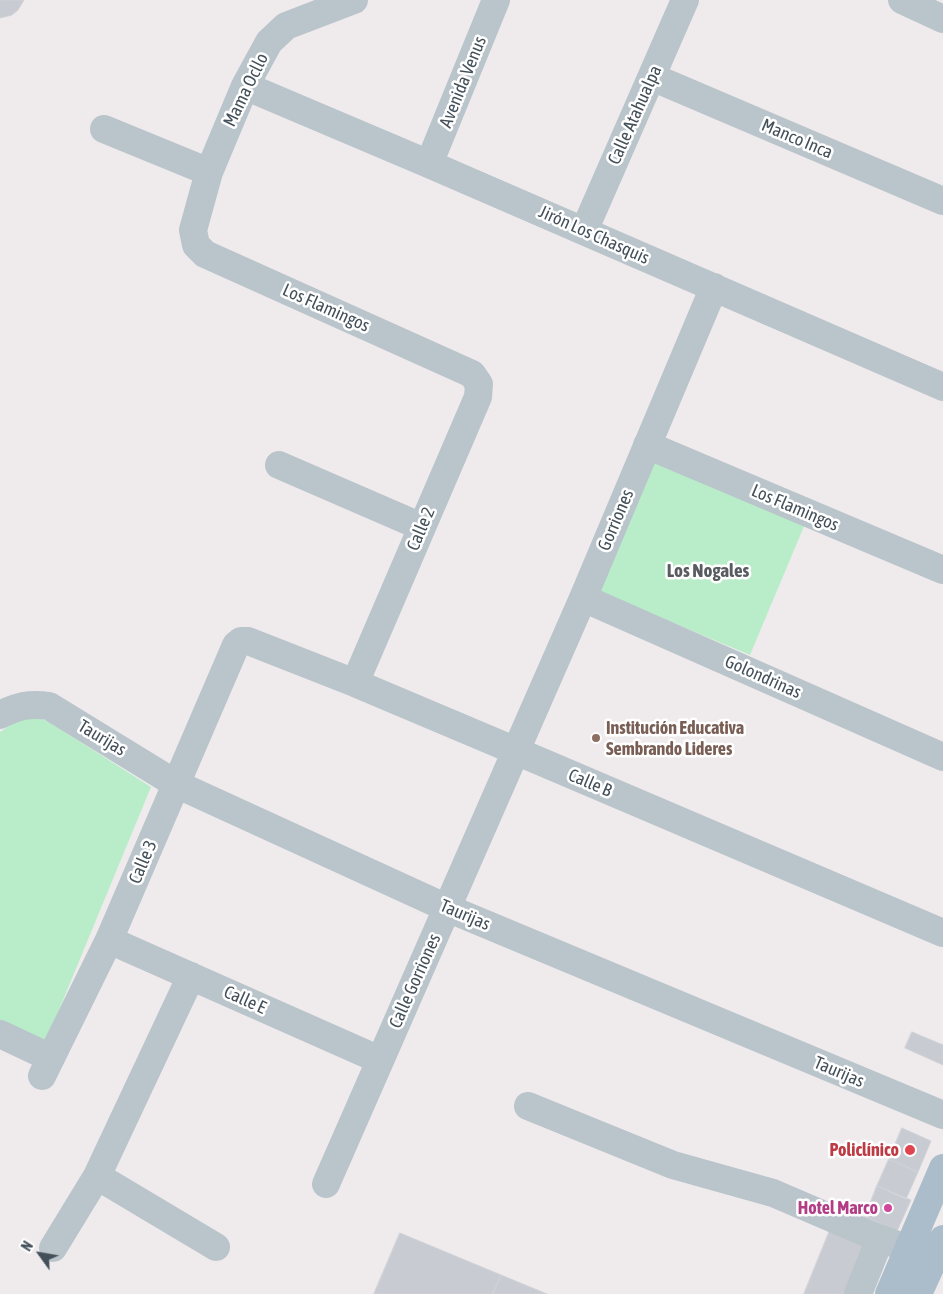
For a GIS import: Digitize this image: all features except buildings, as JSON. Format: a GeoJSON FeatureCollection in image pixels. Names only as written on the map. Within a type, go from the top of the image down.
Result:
{"type":"FeatureCollection","features":[{"type":"Feature","properties":{"kind":"main road"},"geometry":{"type":"LineString","coordinates":[[889,1294],[943,1168]]}},
{"type":"Feature","properties":{"kind":"main road"},"geometry":{"type":"LineString","coordinates":[[910,1245],[940,1250],[918,1294]]}},
{"type":"Feature","properties":{"kind":"street","name":"Mama Ocllo"},"geometry":{"type":"LineString","coordinates":[[193,230],[208,172],[245,86],[270,42],[286,26],[354,0]]}},
{"type":"Feature","properties":{"kind":"street","name":"Avenida Venus"},"geometry":{"type":"LineString","coordinates":[[430,164],[496,0]]}},
{"type":"Feature","properties":{"kind":"street","name":"Calle Atahualpa"},"geometry":{"type":"LineString","coordinates":[[584,231],[685,0]]}},
{"type":"Feature","properties":{"kind":"street"},"geometry":{"type":"LineString","coordinates":[[902,0],[943,19]]}},
{"type":"Feature","properties":{"kind":"street","name":"Manco Inca"},"geometry":{"type":"LineString","coordinates":[[652,76],[943,201]]}},
{"type":"Feature","properties":{"kind":"street","name":"Jirón Los Chasquis"},"geometry":{"type":"LineString","coordinates":[[245,86],[943,386]]}},
{"type":"Feature","properties":{"kind":"street"},"geometry":{"type":"LineString","coordinates":[[104,129],[208,172]]}},
{"type":"Feature","properties":{"kind":"street","name":"Los Flamingos"},"geometry":{"type":"LineString","coordinates":[[193,230],[196,245],[205,254],[472,374]]}},
{"type":"Feature","properties":{"kind":"street","name":"Gorriones"},"geometry":{"type":"LineString","coordinates":[[516,751],[583,598],[714,287]]}},
{"type":"Feature","properties":{"kind":"street","name":"Calle 2"},"geometry":{"type":"LineString","coordinates":[[354,683],[478,397],[479,384],[472,374]]}},
{"type":"Feature","properties":{"kind":"street","name":"Los Flamingos"},"geometry":{"type":"LineString","coordinates":[[648,445],[943,570]]}},
{"type":"Feature","properties":{"kind":"street"},"geometry":{"type":"LineString","coordinates":[[279,465],[422,527]]}},
{"type":"Feature","properties":{"kind":"street","name":"Golondrinas"},"geometry":{"type":"LineString","coordinates":[[583,598],[943,757]]}},
{"type":"Feature","properties":{"kind":"street","name":"Calle B"},"geometry":{"type":"LineString","coordinates":[[236,645],[241,641],[248,641],[354,683],[943,933]]}},
{"type":"Feature","properties":{"kind":"street","name":"Calle 3"},"geometry":{"type":"LineString","coordinates":[[0,1034],[47,1067],[109,940],[236,645]]}},
{"type":"Feature","properties":{"kind":"street","name":"Taurijas"},"geometry":{"type":"LineString","coordinates":[[0,715],[12,708],[34,704],[49,706],[176,784],[447,908],[943,1115]]}},
{"type":"Feature","properties":{"kind":"street","name":"Calle Gorriones"},"geometry":{"type":"LineString","coordinates":[[326,1184],[516,751]]}},
{"type":"Feature","properties":{"kind":"street","name":"Calle E"},"geometry":{"type":"LineString","coordinates":[[109,940],[380,1060]]}},
{"type":"Feature","properties":{"kind":"street"},"geometry":{"type":"LineString","coordinates":[[53,1248],[97,1176],[191,976]]}},
{"type":"Feature","properties":{"kind":"street"},"geometry":{"type":"LineString","coordinates":[[528,1106],[673,1165],[773,1193],[882,1239],[910,1245]]}},
{"type":"Feature","properties":{"kind":"street"},"geometry":{"type":"LineString","coordinates":[[97,1176],[216,1247]]}},
{"type":"Feature","properties":{"kind":"street"},"geometry":{"type":"LineString","coordinates":[[858,1294],[878,1244],[882,1239]]}},
{"type":"Feature","properties":{"kind":"green space"},"geometry":{"type":"Polygon","coordinates":[[[655,461],[805,524],[750,655],[599,592],[655,461]]]}},
{"type":"Feature","properties":{"kind":"green space"},"geometry":{"type":"Polygon","coordinates":[[[35,716],[49,722],[151,787],[37,1063],[0,1031],[0,732],[15,722],[35,716]]]}},
{"type":"Feature","properties":{"kind":"place","name":"Institución Educativa Sembrando Lideres"},"geometry":{"type":"Point","coordinates":[596,738]}},
{"type":"Feature","properties":{"kind":"place","name":"Policlínico"},"geometry":{"type":"Point","coordinates":[910,1150]}},
{"type":"Feature","properties":{"kind":"place","name":"Hotel Marco"},"geometry":{"type":"Point","coordinates":[888,1208]}},
{"type":"Feature","properties":{"kind":"district","name":"Los Nogales"},"geometry":{"type":"Point","coordinates":[708,571]}}]}
